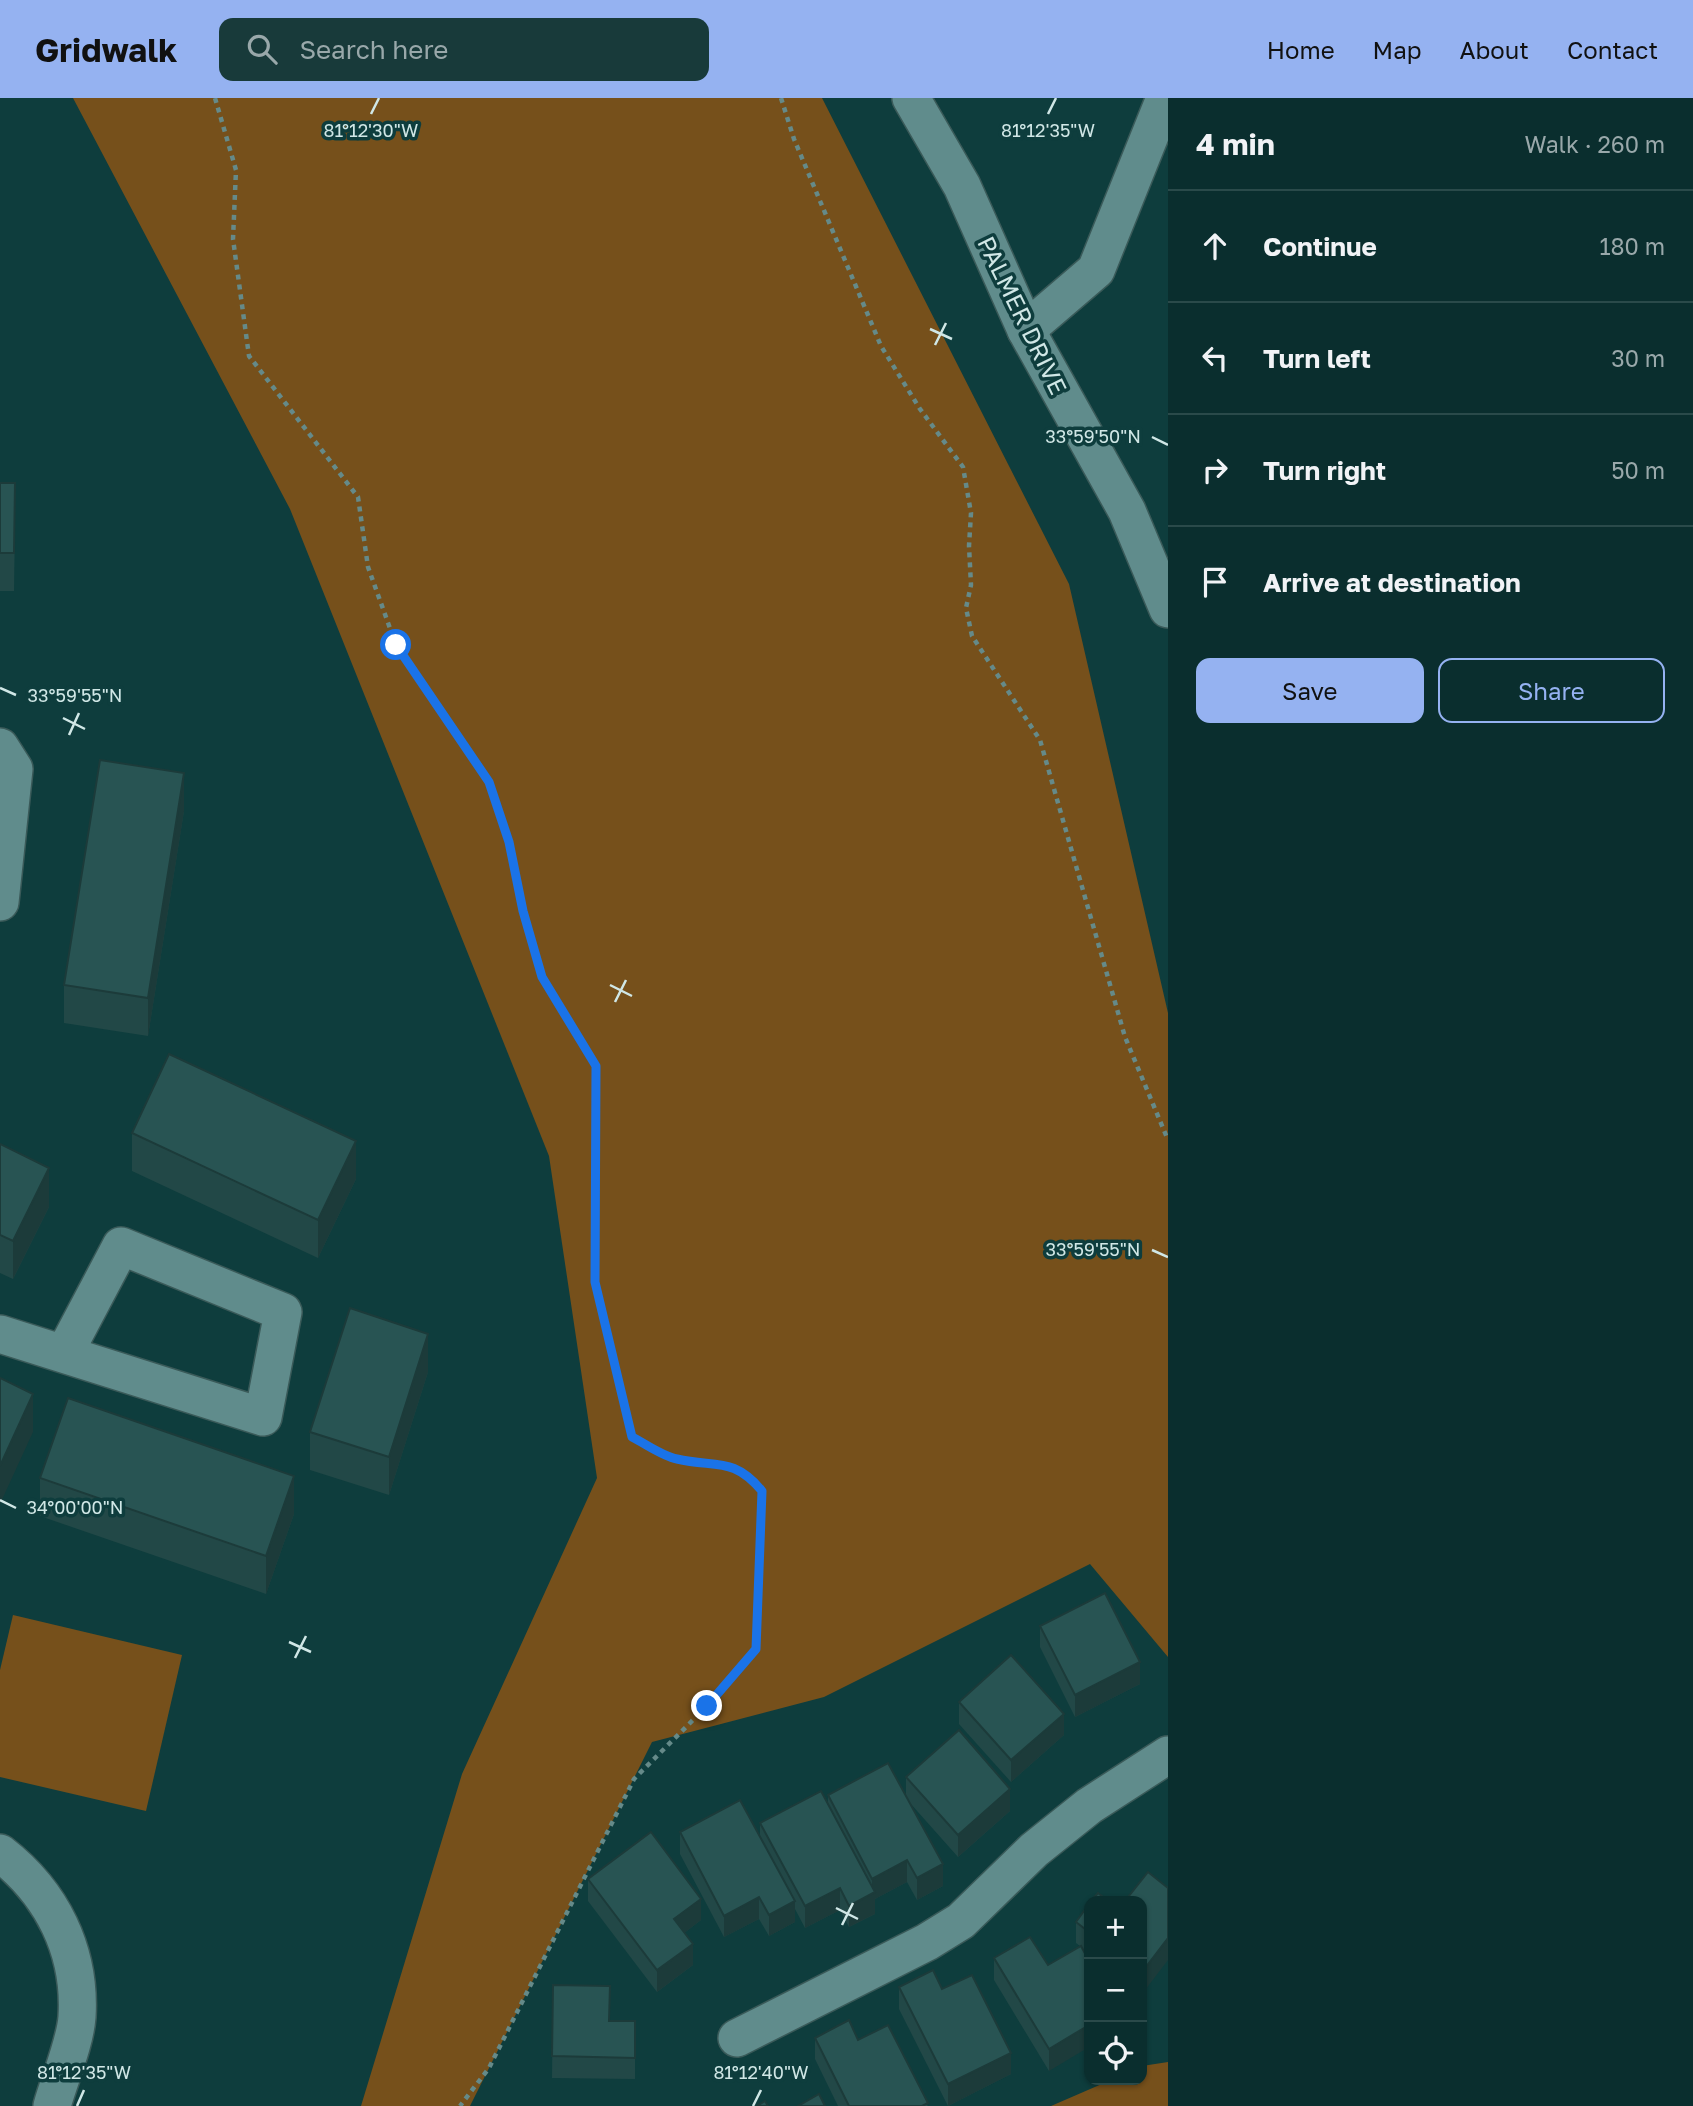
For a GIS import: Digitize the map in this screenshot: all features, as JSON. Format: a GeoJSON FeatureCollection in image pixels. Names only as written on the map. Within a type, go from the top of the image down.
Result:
{"type":"FeatureCollection","features":[{"type":"Feature","properties":{"kind":"street","name":"PALMER DRIVE"},"geometry":{"type":"LineString","coordinates":[[911,98],[962,186],[1026,330],[1127,511],[1168,609]]}},
{"type":"Feature","properties":{"kind":"street"},"geometry":{"type":"LineString","coordinates":[[1026,330],[1096,270],[1165,98]]}},
{"type":"Feature","properties":{"kind":"street"},"geometry":{"type":"LineString","coordinates":[[0,747],[14,769],[0,896]]}},
{"type":"Feature","properties":{"kind":"street"},"geometry":{"type":"LineString","coordinates":[[0,1334],[262,1417],[283,1312],[121,1246],[64,1354]]}},
{"type":"Feature","properties":{"kind":"street"},"geometry":{"type":"LineString","coordinates":[[737,2038],[927,1942],[961,1921],[1034,1850],[1089,1806],[1168,1755]]}},
{"type":"Feature","properties":{"kind":"street"},"geometry":{"type":"LineString","coordinates":[[0,1853],[28,1874],[57,1916],[75,1976],[77,2019],[52,2106]]}},
{"type":"Feature","properties":{"kind":"path"},"geometry":{"type":"LineString","coordinates":[[215,98],[236,170],[233,239],[249,356],[358,497],[368,567],[396,645],[489,782],[509,842],[523,911],[542,977],[596,1066],[595,1282],[632,1437],[676,1459],[714,1462],[748,1473],[762,1491],[756,1649],[707,1706],[634,1779],[489,2068],[460,2106]]}},
{"type":"Feature","properties":{"kind":"path"},"geometry":{"type":"LineString","coordinates":[[781,98],[794,139],[881,345],[920,409],[963,467],[971,513],[971,585],[967,608],[972,636],[1040,740],[1125,1037],[1168,1140]]}},
{"type":"Feature","properties":{"kind":"shaded area"},"geometry":{"type":"Polygon","coordinates":[[[73,98],[822,98],[1069,584],[1168,1013],[1168,1657],[1090,1564],[824,1697],[652,1742],[470,2106],[361,2106],[462,1774],[597,1478],[549,1156],[290,509],[73,98]]]}},
{"type":"Feature","properties":{"kind":"shaded area"},"geometry":{"type":"Polygon","coordinates":[[[13,1615],[182,1655],[146,1811],[0,1777],[0,1670],[13,1615]]]}},
{"type":"Feature","properties":{"kind":"shaded area"},"geometry":{"type":"Polygon","coordinates":[[[1168,2062],[1168,2106],[1051,2106],[1099,2085],[1147,2085],[1147,2065],[1168,2062]]]}},
{"type":"Feature","properties":{"kind":"building"},"geometry":{"type":"Polygon","coordinates":[[[0,483],[15,483],[14,553],[0,553],[0,483]]]}},
{"type":"Feature","properties":{"kind":"building"},"geometry":{"type":"Polygon","coordinates":[[[100,760],[184,773],[148,998],[64,985],[100,760]]]}},
{"type":"Feature","properties":{"kind":"building"},"geometry":{"type":"Polygon","coordinates":[[[169,1054],[356,1141],[318,1220],[132,1133],[169,1054]]]}},
{"type":"Feature","properties":{"kind":"building"},"geometry":{"type":"Polygon","coordinates":[[[0,1144],[49,1168],[13,1241],[0,1235],[0,1144]]]}},
{"type":"Feature","properties":{"kind":"building"},"geometry":{"type":"Polygon","coordinates":[[[350,1308],[428,1334],[389,1457],[310,1432],[350,1308]]]}},
{"type":"Feature","properties":{"kind":"building"},"geometry":{"type":"Polygon","coordinates":[[[0,1378],[33,1394],[0,1466],[0,1378]]]}},
{"type":"Feature","properties":{"kind":"building"},"geometry":{"type":"Polygon","coordinates":[[[68,1398],[294,1476],[266,1556],[40,1478],[68,1398]]]}},
{"type":"Feature","properties":{"kind":"building"},"geometry":{"type":"Polygon","coordinates":[[[1105,1593],[1140,1662],[1075,1695],[1040,1626],[1105,1593]]]}},
{"type":"Feature","properties":{"kind":"building"},"geometry":{"type":"Polygon","coordinates":[[[1011,1655],[1064,1714],[1011,1760],[959,1702],[1011,1655]]]}},
{"type":"Feature","properties":{"kind":"building"},"geometry":{"type":"Polygon","coordinates":[[[959,1730],[1010,1789],[958,1835],[906,1777],[959,1730]]]}},
{"type":"Feature","properties":{"kind":"building"},"geometry":{"type":"Polygon","coordinates":[[[888,1763],[943,1864],[917,1878],[907,1860],[872,1879],[828,1795],[888,1763]]]}},
{"type":"Feature","properties":{"kind":"building"},"geometry":{"type":"Polygon","coordinates":[[[821,1791],[875,1892],[849,1906],[840,1888],[805,1906],[760,1823],[821,1791]]]}},
{"type":"Feature","properties":{"kind":"building"},"geometry":{"type":"Polygon","coordinates":[[[740,1800],[795,1901],[769,1915],[759,1897],[724,1916],[680,1832],[740,1800]]]}},
{"type":"Feature","properties":{"kind":"building"},"geometry":{"type":"Polygon","coordinates":[[[651,1832],[701,1899],[674,1919],[693,1944],[657,1970],[588,1879],[651,1832]]]}},
{"type":"Feature","properties":{"kind":"building"},"geometry":{"type":"Polygon","coordinates":[[[1148,1872],[1168,1888],[1168,1938],[1147,1965],[1147,1896],[1129,1896],[1148,1872]]]}},
{"type":"Feature","properties":{"kind":"building"},"geometry":{"type":"Polygon","coordinates":[[[1084,1911],[1084,1928],[1076,1922],[1084,1911]]]}},
{"type":"Feature","properties":{"kind":"building"},"geometry":{"type":"Polygon","coordinates":[[[1030,1937],[1048,1965],[1081,1946],[1084,1952],[1084,2028],[1049,2049],[994,1958],[1030,1937]]]}},
{"type":"Feature","properties":{"kind":"building"},"geometry":{"type":"Polygon","coordinates":[[[933,1970],[942,1989],[972,1975],[1011,2053],[948,2084],[899,1987],[933,1970]]]}},
{"type":"Feature","properties":{"kind":"building"},"geometry":{"type":"Polygon","coordinates":[[[553,1985],[610,1986],[609,2021],[635,2021],[635,2058],[552,2056],[553,1985]]]}},
{"type":"Feature","properties":{"kind":"building"},"geometry":{"type":"Polygon","coordinates":[[[849,2020],[858,2040],[888,2025],[928,2103],[922,2106],[849,2106],[815,2038],[849,2020]]]}},
{"type":"Feature","properties":{"kind":"building"},"geometry":{"type":"Polygon","coordinates":[[[819,2094],[825,2106],[798,2106],[819,2094]]]}},
{"type":"Feature","properties":{"kind":"route"},"geometry":{"type":"LineString","coordinates":[[396,645],[489,782],[509,842],[523,911],[542,977],[575,1027],[596,1066],[595,1282],[632,1437],[676,1459],[714,1462],[748,1473],[762,1491],[756,1649],[707,1706]]}}]}
